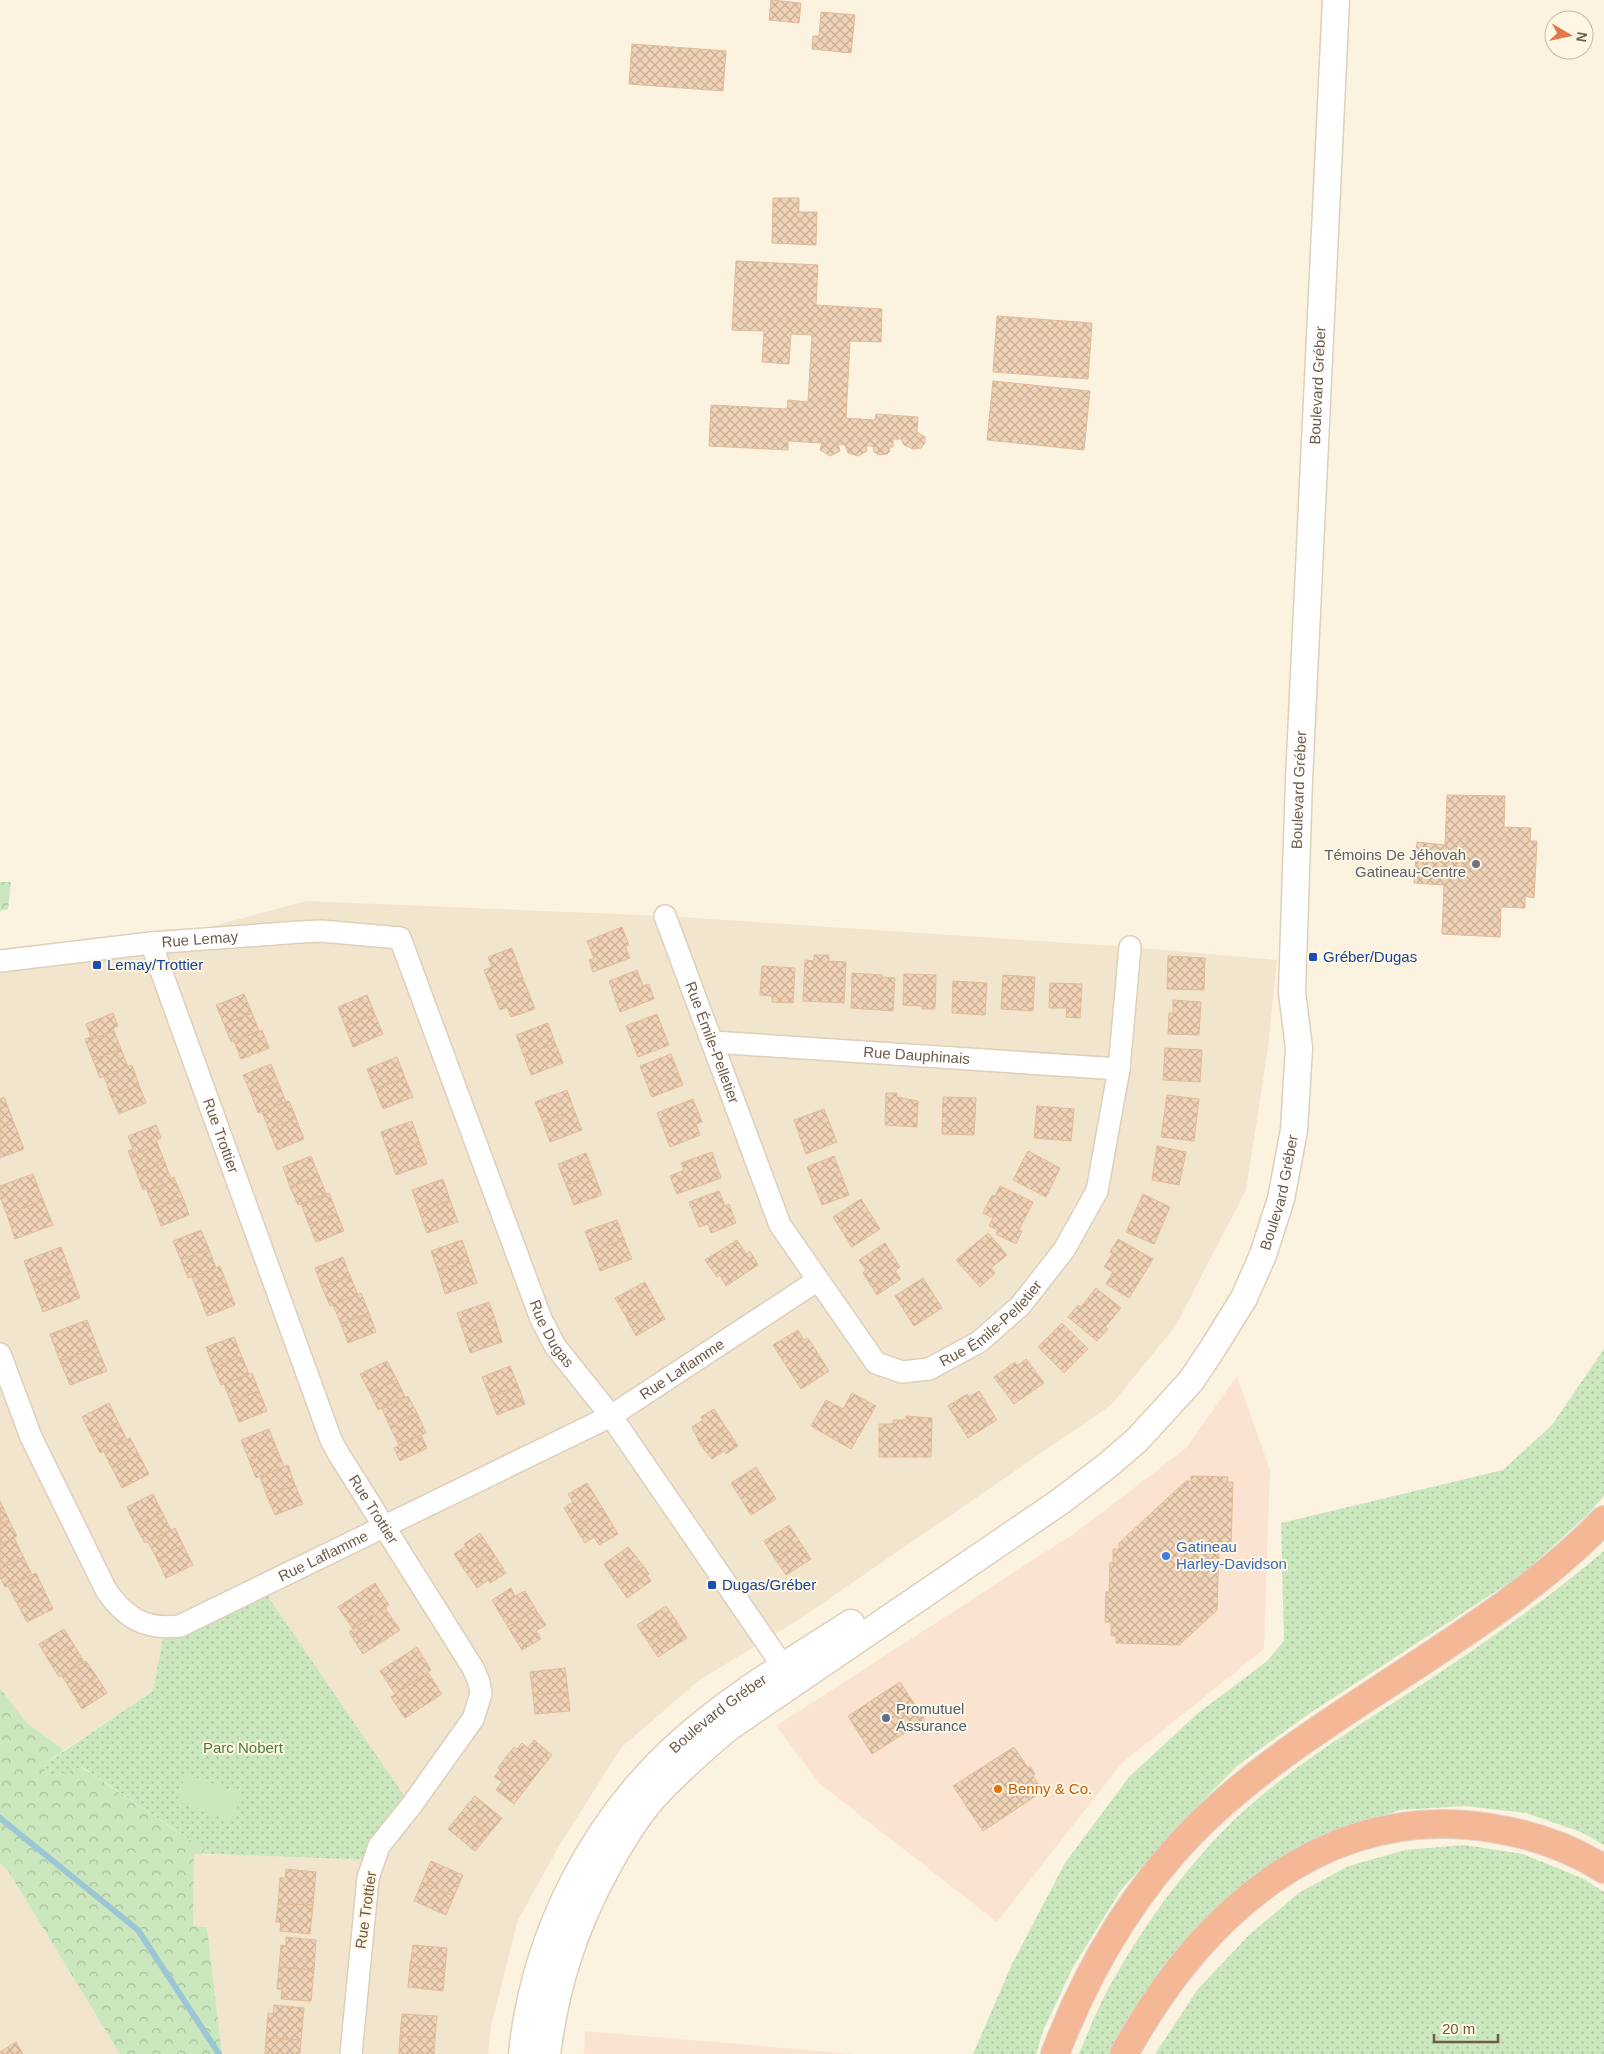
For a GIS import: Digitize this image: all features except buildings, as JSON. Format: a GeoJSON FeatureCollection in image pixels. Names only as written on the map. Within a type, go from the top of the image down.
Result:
{"type":"FeatureCollection","features":[{"type":"Feature","properties":{"kind":"highway"},"geometry":{"type":"LineString","coordinates":[[1055,2054],[1083,1990],[1117,1928],[1157,1873],[1209,1816],[1276,1760],[1518,1596],[1569,1554],[1604,1520]]}},
{"type":"Feature","properties":{"kind":"highway"},"geometry":{"type":"LineString","coordinates":[[1124,2054],[1151,2008],[1170,1981],[1213,1930],[1275,1877],[1313,1854],[1337,1844],[1377,1832],[1416,1825],[1478,1826],[1541,1839],[1578,1854],[1604,1868]]}},
{"type":"Feature","properties":{"kind":"street","name":"Boulevard Gréber"},"geometry":{"type":"LineString","coordinates":[[522,2054],[536,1976],[558,1914],[600,1838],[639,1784],[682,1740],[1061,1500],[1108,1465],[1137,1440],[1191,1381],[1244,1298],[1263,1256],[1281,1199],[1294,1130],[1299,1048],[1292,992],[1299,780],[1336,0]]}},
{"type":"Feature","properties":{"kind":"street","name":"Rue Émile-Pelletier"},"geometry":{"type":"LineString","coordinates":[[665,916],[780,1225],[876,1363],[902,1372],[929,1369],[980,1342],[1020,1306],[1064,1250],[1097,1191],[1119,1069],[1130,947]]}},
{"type":"Feature","properties":{"kind":"street","name":"Rue Lemay"},"geometry":{"type":"LineString","coordinates":[[0,961],[152,943],[320,931],[400,938]]}},
{"type":"Feature","properties":{"kind":"street","name":"Rue Dugas"},"geometry":{"type":"LineString","coordinates":[[400,938],[542,1319],[555,1346],[611,1416],[787,1674]]}},
{"type":"Feature","properties":{"kind":"street","name":"Rue Trottier"},"geometry":{"type":"LineString","coordinates":[[152,943],[331,1440],[473,1668],[478,1682],[480,1694],[473,1719],[379,1846],[374,1860],[368,1878],[351,2054]]}},
{"type":"Feature","properties":{"kind":"street","name":"Rue Dauphinais"},"geometry":{"type":"LineString","coordinates":[[713,1042],[1119,1069]]}},
{"type":"Feature","properties":{"kind":"street","name":"Rue Laflamme"},"geometry":{"type":"LineString","coordinates":[[0,1354],[31,1437],[106,1590],[116,1605],[130,1617],[149,1625],[180,1626],[611,1416],[818,1280]]}},
{"type":"Feature","properties":{"kind":"street","name":"Boulevard Gréber"},"geometry":{"type":"LineString","coordinates":[[547,2054],[559,1983],[570,1947],[582,1915],[628,1832],[652,1800],[680,1770],[787,1674]]}},
{"type":"Feature","properties":{"kind":"shaded area"},"geometry":{"type":"Polygon","coordinates":[[[306,901],[665,916],[1130,947],[1277,960],[1268,1048],[1246,1190],[1175,1327],[1111,1405],[798,1620],[698,1681],[621,1748],[559,1846],[518,1920],[491,2026],[488,2054],[222,2054],[207,1927],[193,1926],[194,1854],[374,1859],[165,1627],[153,1691],[64,1750],[27,1723],[0,1688],[0,961],[151,943],[306,901]]]}},
{"type":"Feature","properties":{"kind":"shaded area"},"geometry":{"type":"Polygon","coordinates":[[[1237,1376],[1270,1470],[1264,1649],[1122,1763],[997,1922],[820,1784],[776,1726],[1075,1533],[1186,1448],[1237,1376]]]}},
{"type":"Feature","properties":{"kind":"shaded area"},"geometry":{"type":"Polygon","coordinates":[[[0,1863],[8,1871],[120,2054],[0,2054],[0,1863]]]}},
{"type":"Feature","properties":{"kind":"shaded area"},"geometry":{"type":"Polygon","coordinates":[[[585,2031],[854,2054],[584,2054],[585,2031]]]}},
{"type":"Feature","properties":{"kind":"green space"},"geometry":{"type":"Polygon","coordinates":[[[0,882],[11,882],[8,909],[0,911],[0,882]]]}},
{"type":"Feature","properties":{"kind":"green space"},"geometry":{"type":"Polygon","coordinates":[[[1604,1349],[1604,1496],[1586,1516],[1524,1573],[1307,1715],[1237,1766],[1183,1821],[1121,1890],[1073,1967],[1043,2031],[1036,2054],[973,2054],[1012,1964],[1065,1863],[1129,1777],[1198,1713],[1266,1662],[1284,1641],[1281,1523],[1503,1470],[1552,1425],[1604,1349]]]}},
{"type":"Feature","properties":{"kind":"green space"},"geometry":{"type":"Polygon","coordinates":[[[1604,1551],[1604,1845],[1581,1832],[1526,1813],[1465,1806],[1400,1810],[1337,1831],[1270,1867],[1114,2054],[1079,2054],[1104,1997],[1148,1923],[1194,1862],[1229,1825],[1273,1786],[1297,1768],[1492,1637],[1560,1587],[1604,1551]]]}},
{"type":"Feature","properties":{"kind":"green space","name":"Parc Nobert"},"geometry":{"type":"Polygon","coordinates":[[[260,1585],[411,1806],[374,1860],[211,1854],[82,1767],[49,1778],[42,1766],[153,1691],[165,1627],[260,1585]]]}},
{"type":"Feature","properties":{"kind":"green space"},"geometry":{"type":"Polygon","coordinates":[[[0,1688],[27,1723],[64,1750],[42,1766],[49,1778],[81,1767],[211,1854],[194,1854],[193,1926],[207,1927],[222,2054],[120,2054],[8,1871],[0,1863],[0,1688]]]}},
{"type":"Feature","properties":{"kind":"green space"},"geometry":{"type":"Polygon","coordinates":[[[186,1774],[242,1794],[233,1821],[177,1801],[186,1774]]]}},
{"type":"Feature","properties":{"kind":"green space"},"geometry":{"type":"Polygon","coordinates":[[[1464,1845],[1523,1854],[1584,1879],[1604,1892],[1604,2054],[1155,2054],[1198,1989],[1249,1935],[1300,1892],[1349,1866],[1405,1850],[1464,1845]]]}},
{"type":"Feature","properties":{"kind":"waterway"},"geometry":{"type":"LineString","coordinates":[[0,1818],[138,1930],[219,2054]]}},
{"type":"Feature","properties":{"kind":"place","name":"Témoins De Jéhovah Gatineau-Centre"},"geometry":{"type":"Point","coordinates":[1476,864]}},
{"type":"Feature","properties":{"kind":"place","name":"Gréber/Dugas"},"geometry":{"type":"Point","coordinates":[1313,957]}},
{"type":"Feature","properties":{"kind":"place","name":"Lemay/Trottier"},"geometry":{"type":"Point","coordinates":[97,965]}},
{"type":"Feature","properties":{"kind":"place","name":"Gatineau Harley-Davidson"},"geometry":{"type":"Point","coordinates":[1166,1556]}},
{"type":"Feature","properties":{"kind":"place","name":"Dugas/Gréber"},"geometry":{"type":"Point","coordinates":[712,1585]}},
{"type":"Feature","properties":{"kind":"place","name":"Promutuel Assurance"},"geometry":{"type":"Point","coordinates":[886,1718]}},
{"type":"Feature","properties":{"kind":"place","name":"Benny & Co."},"geometry":{"type":"Point","coordinates":[998,1789]}}]}
